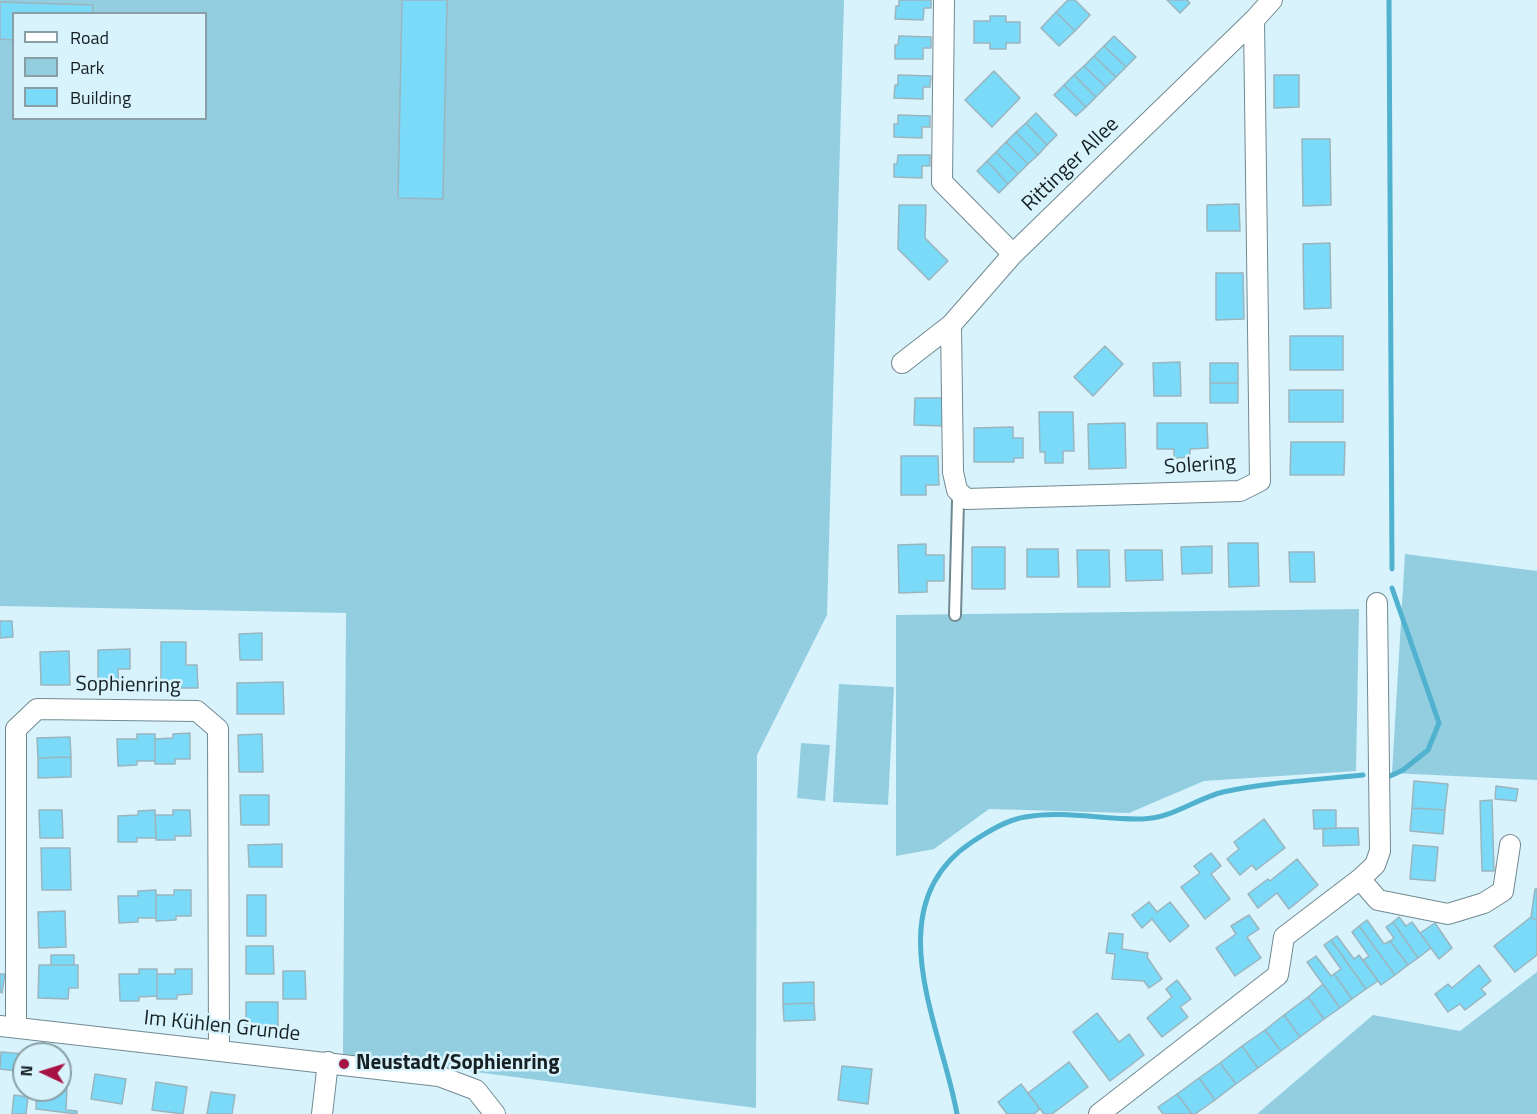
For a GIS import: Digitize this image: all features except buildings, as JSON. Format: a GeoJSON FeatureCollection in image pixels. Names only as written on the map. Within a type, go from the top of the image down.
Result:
{"type":"FeatureCollection","features":[{"type":"Feature","properties":{"kind":"street"},"geometry":{"type":"LineString","coordinates":[[944,0],[942,182],[1013,254]]}},
{"type":"Feature","properties":{"kind":"street","name":"Rittinger Allee"},"geometry":{"type":"LineString","coordinates":[[902,363],[951,325],[1013,254],[1272,0]]}},
{"type":"Feature","properties":{"kind":"street","name":"Solering"},"geometry":{"type":"LineString","coordinates":[[962,495],[966,499],[977,499],[1240,490],[1260,481],[1254,20]]}},
{"type":"Feature","properties":{"kind":"street"},"geometry":{"type":"LineString","coordinates":[[951,325],[954,472],[957,490],[962,495]]}},
{"type":"Feature","properties":{"kind":"street"},"geometry":{"type":"LineString","coordinates":[[1099,1114],[1278,975],[1284,937],[1376,865],[1380,851],[1377,603]]}},
{"type":"Feature","properties":{"kind":"street","name":"Sophienring"},"geometry":{"type":"LineString","coordinates":[[8,1026],[16,729],[37,709],[197,711],[218,729],[219,1051]]}},
{"type":"Feature","properties":{"kind":"street"},"geometry":{"type":"LineString","coordinates":[[1360,879],[1378,900],[1453,919],[1503,891],[1510,845]]}},
{"type":"Feature","properties":{"kind":"street","name":"Im Kühlen Grunde"},"geometry":{"type":"LineString","coordinates":[[8,1026],[328,1062],[439,1077],[476,1090],[495,1114]]}},
{"type":"Feature","properties":{"kind":"street"},"geometry":{"type":"LineString","coordinates":[[322,1114],[328,1062]]}},
{"type":"Feature","properties":{"kind":"lane"},"geometry":{"type":"LineString","coordinates":[[955,615],[958,501],[962,495]]}},
{"type":"Feature","properties":{"kind":"green space"},"geometry":{"type":"Polygon","coordinates":[[[0,0],[844,0],[827,615],[757,755],[756,1108],[343,1055],[346,613],[0,606],[0,0]]]}},
{"type":"Feature","properties":{"kind":"green space"},"geometry":{"type":"Polygon","coordinates":[[[1405,554],[1537,571],[1537,780],[1392,773],[1405,554]]]}},
{"type":"Feature","properties":{"kind":"green space"},"geometry":{"type":"Polygon","coordinates":[[[1359,609],[1356,771],[1204,781],[1129,813],[989,809],[934,849],[896,856],[896,615],[1359,609]]]}},
{"type":"Feature","properties":{"kind":"green space"},"geometry":{"type":"Polygon","coordinates":[[[839,684],[894,687],[888,805],[833,802],[839,684]]]}},
{"type":"Feature","properties":{"kind":"green space"},"geometry":{"type":"Polygon","coordinates":[[[801,743],[830,745],[825,801],[797,798],[801,743]]]}},
{"type":"Feature","properties":{"kind":"green space"},"geometry":{"type":"Polygon","coordinates":[[[1537,972],[1537,1114],[1257,1114],[1373,1015],[1460,1031],[1537,972]]]}},
{"type":"Feature","properties":{"kind":"waterway"},"geometry":{"type":"LineString","coordinates":[[1389,0],[1392,569]]}},
{"type":"Feature","properties":{"kind":"waterway"},"geometry":{"type":"LineString","coordinates":[[1388,777],[1403,770],[1428,750],[1439,723],[1392,588]]}},
{"type":"Feature","properties":{"kind":"waterway"},"geometry":{"type":"LineString","coordinates":[[957,1114],[922,970],[921,934],[927,899],[943,869],[972,842],[990,830],[1025,817],[1054,814],[1127,819],[1153,818],[1223,792],[1363,775]]}},
{"type":"Feature","properties":{"kind":"place","name":"Neustadt/Sophienring"},"geometry":{"type":"Point","coordinates":[344,1064]}}]}
